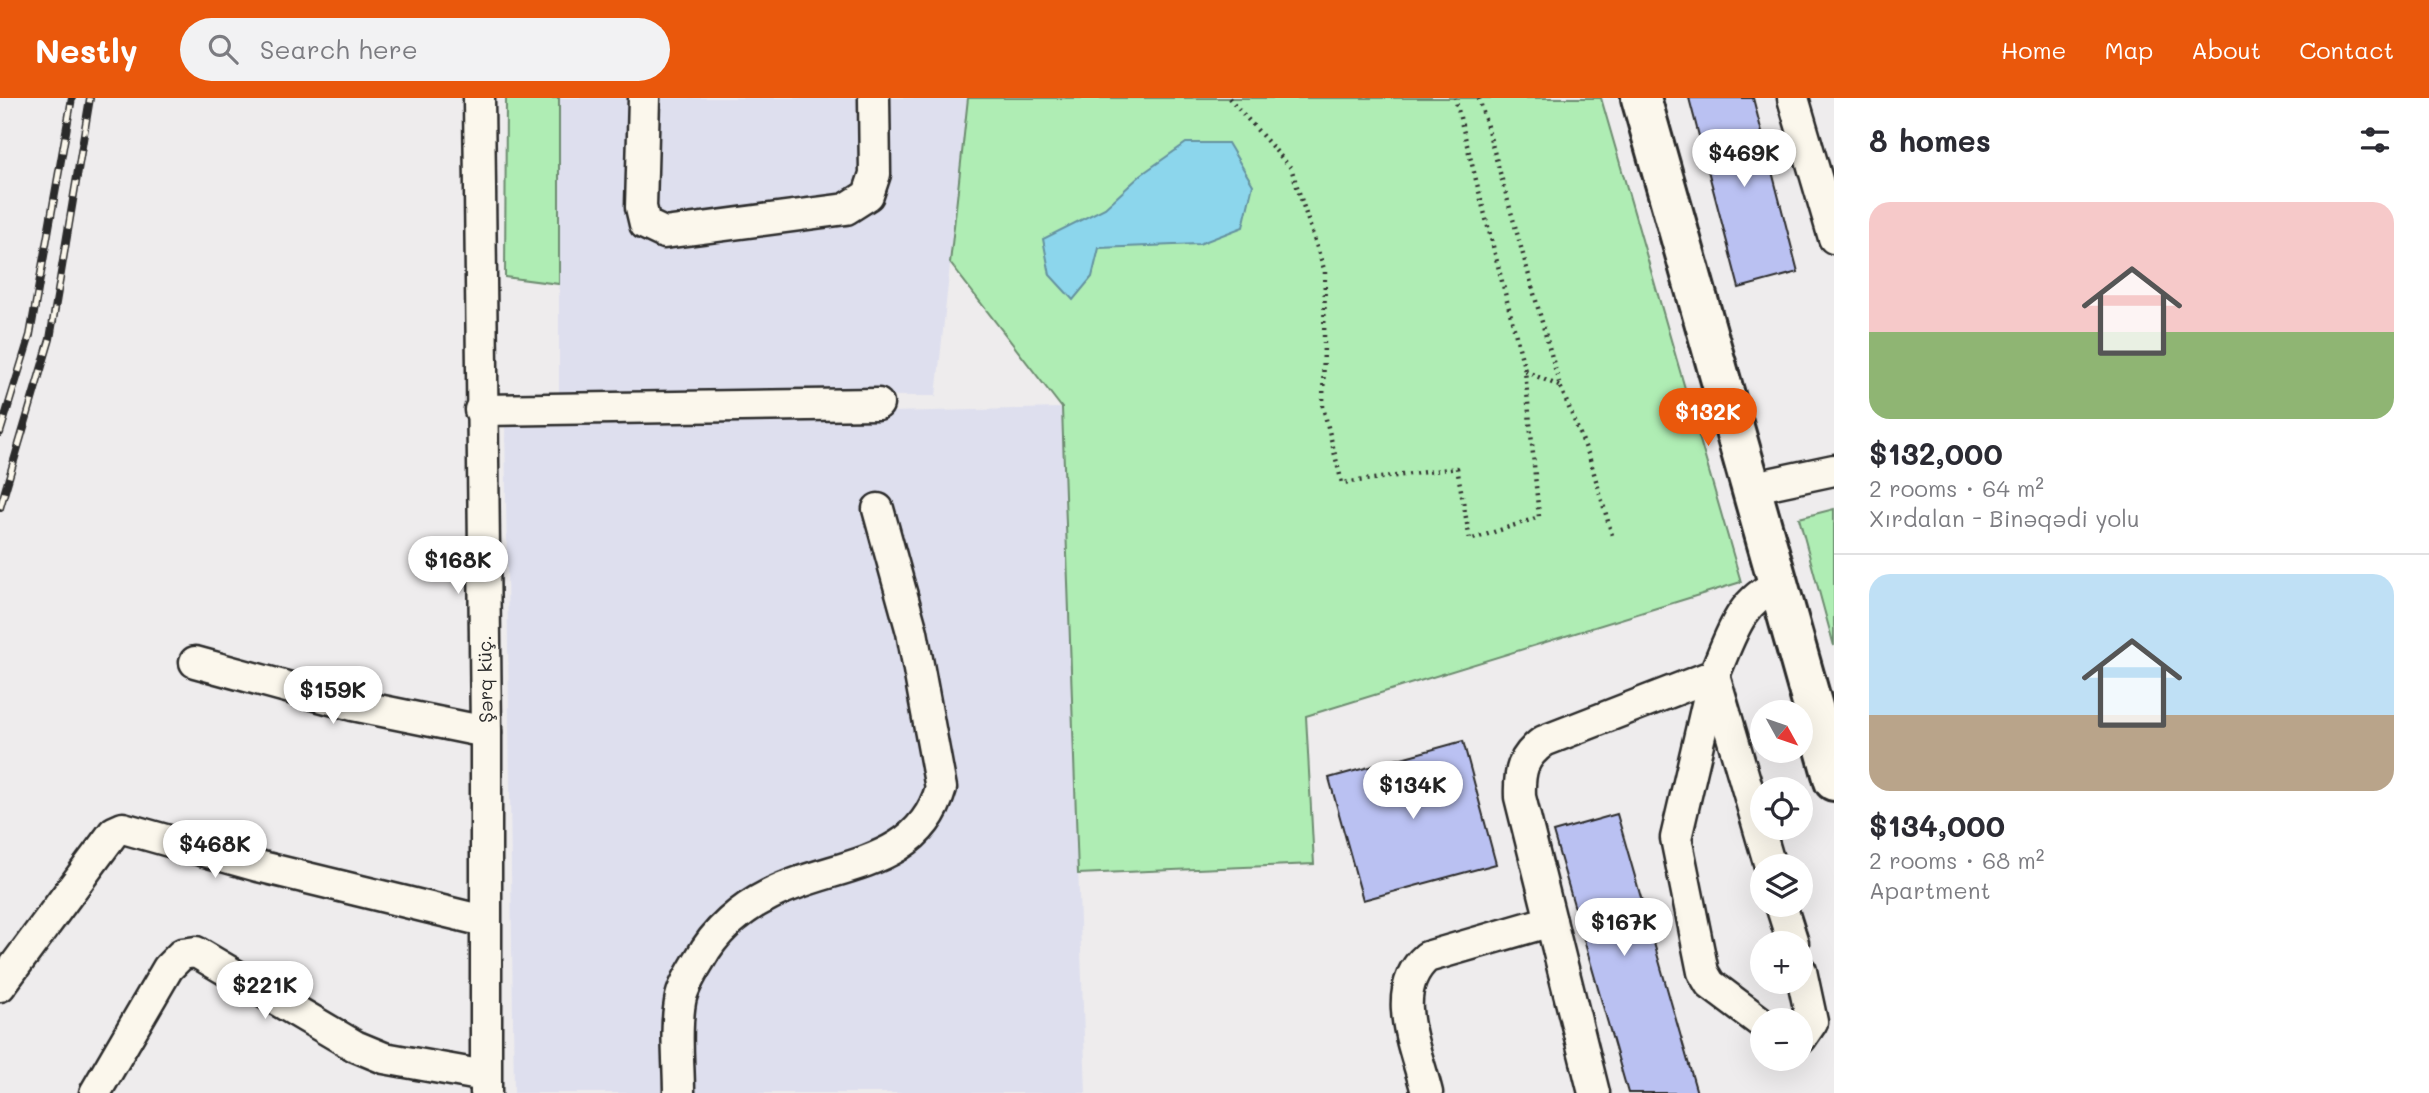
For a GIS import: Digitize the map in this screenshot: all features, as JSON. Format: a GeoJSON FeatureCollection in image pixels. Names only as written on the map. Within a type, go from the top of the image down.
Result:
{"type":"FeatureCollection","features":[{"type":"Feature","properties":{"kind":"main road"},"geometry":{"type":"LineString","coordinates":[[1641,98],[1834,781]]}},
{"type":"Feature","properties":{"kind":"street","name":"Şərq küç."},"geometry":{"type":"LineString","coordinates":[[479,98],[480,410],[486,732],[485,1085]]}},
{"type":"Feature","properties":{"kind":"street"},"geometry":{"type":"LineString","coordinates":[[645,98],[641,207],[645,224],[664,233],[846,209],[868,195],[875,174],[874,98]]}},
{"type":"Feature","properties":{"kind":"street"},"geometry":{"type":"LineString","coordinates":[[1793,98],[1834,238]]}},
{"type":"Feature","properties":{"kind":"street"},"geometry":{"type":"LineString","coordinates":[[480,410],[878,404]]}},
{"type":"Feature","properties":{"kind":"street"},"geometry":{"type":"LineString","coordinates":[[1750,488],[1834,470]]}},
{"type":"Feature","properties":{"kind":"street"},"geometry":{"type":"LineString","coordinates":[[679,1093],[680,1001],[706,947],[726,924],[769,895],[893,850],[921,829],[936,808],[941,788],[912,632],[878,509]]}},
{"type":"Feature","properties":{"kind":"street"},"geometry":{"type":"LineString","coordinates":[[1750,1014],[1710,984],[1703,972],[1676,838],[1714,675],[1744,608],[1760,592],[1778,585]]}},
{"type":"Feature","properties":{"kind":"street"},"geometry":{"type":"LineString","coordinates":[[195,662],[353,705],[486,732]]}},
{"type":"Feature","properties":{"kind":"street"},"geometry":{"type":"LineString","coordinates":[[1714,675],[1766,854]]}},
{"type":"Feature","properties":{"kind":"street"},"geometry":{"type":"LineString","coordinates":[[1594,1093],[1520,797],[1522,764],[1530,751],[1544,741],[1714,675]]}},
{"type":"Feature","properties":{"kind":"street"},"geometry":{"type":"LineString","coordinates":[[0,986],[114,832],[123,828],[258,866],[484,921]]}},
{"type":"Feature","properties":{"kind":"street"},"geometry":{"type":"LineString","coordinates":[[1427,1093],[1405,1002],[1408,982],[1418,965],[1427,957],[1551,921]]}},
{"type":"Feature","properties":{"kind":"street"},"geometry":{"type":"LineString","coordinates":[[95,1093],[168,968],[182,954],[196,952],[355,1046],[384,1058],[485,1085]]}},
{"type":"Feature","properties":{"kind":"path"},"geometry":{"type":"LineString","coordinates":[[1229,98],[1290,168],[1325,272],[1323,407],[1342,483],[1457,468],[1470,540],[1539,517],[1525,371],[1455,98]]}},
{"type":"Feature","properties":{"kind":"path"},"geometry":{"type":"LineString","coordinates":[[1479,98],[1560,386],[1589,456],[1612,535]]}},
{"type":"Feature","properties":{"kind":"path"},"geometry":{"type":"LineString","coordinates":[[1525,371],[1560,386]]}},
{"type":"Feature","properties":{"kind":"shaded area"},"geometry":{"type":"Polygon","coordinates":[[[559,98],[968,98],[936,396],[559,395],[559,98]]]}},
{"type":"Feature","properties":{"kind":"shaded area"},"geometry":{"type":"Polygon","coordinates":[[[1062,408],[1086,1093],[514,1093],[505,421],[1062,408]]]}},
{"type":"Feature","properties":{"kind":"green space"},"geometry":{"type":"Polygon","coordinates":[[[506,98],[559,98],[559,284],[505,277],[506,98]]]}},
{"type":"Feature","properties":{"kind":"green space"},"geometry":{"type":"Polygon","coordinates":[[[968,98],[1601,98],[1741,582],[1306,716],[1314,864],[1078,874],[1062,408],[950,263],[968,98]]]}},
{"type":"Feature","properties":{"kind":"green space"},"geometry":{"type":"Polygon","coordinates":[[[1834,509],[1834,646],[1799,518],[1834,509]]]}},
{"type":"Feature","properties":{"kind":"water"},"geometry":{"type":"Polygon","coordinates":[[[1186,143],[1228,143],[1253,185],[1243,227],[1199,244],[1099,248],[1092,277],[1073,300],[1050,275],[1043,239],[1105,208],[1142,174],[1186,143]]]}},
{"type":"Feature","properties":{"kind":"building"},"geometry":{"type":"Polygon","coordinates":[[[1689,98],[1753,98],[1798,272],[1739,288],[1689,98]]]}},
{"type":"Feature","properties":{"kind":"building"},"geometry":{"type":"Polygon","coordinates":[[[1463,741],[1496,864],[1363,900],[1329,778],[1463,741]]]}},
{"type":"Feature","properties":{"kind":"building"},"geometry":{"type":"Polygon","coordinates":[[[1617,814],[1697,1093],[1628,1093],[1553,832],[1617,814]]]}},
{"type":"Feature","properties":{"kind":"railway"},"geometry":{"type":"LineString","coordinates":[[0,433],[30,335],[72,98]]}},
{"type":"Feature","properties":{"kind":"railway"},"geometry":{"type":"LineString","coordinates":[[0,508],[50,339],[90,98]]}}]}
